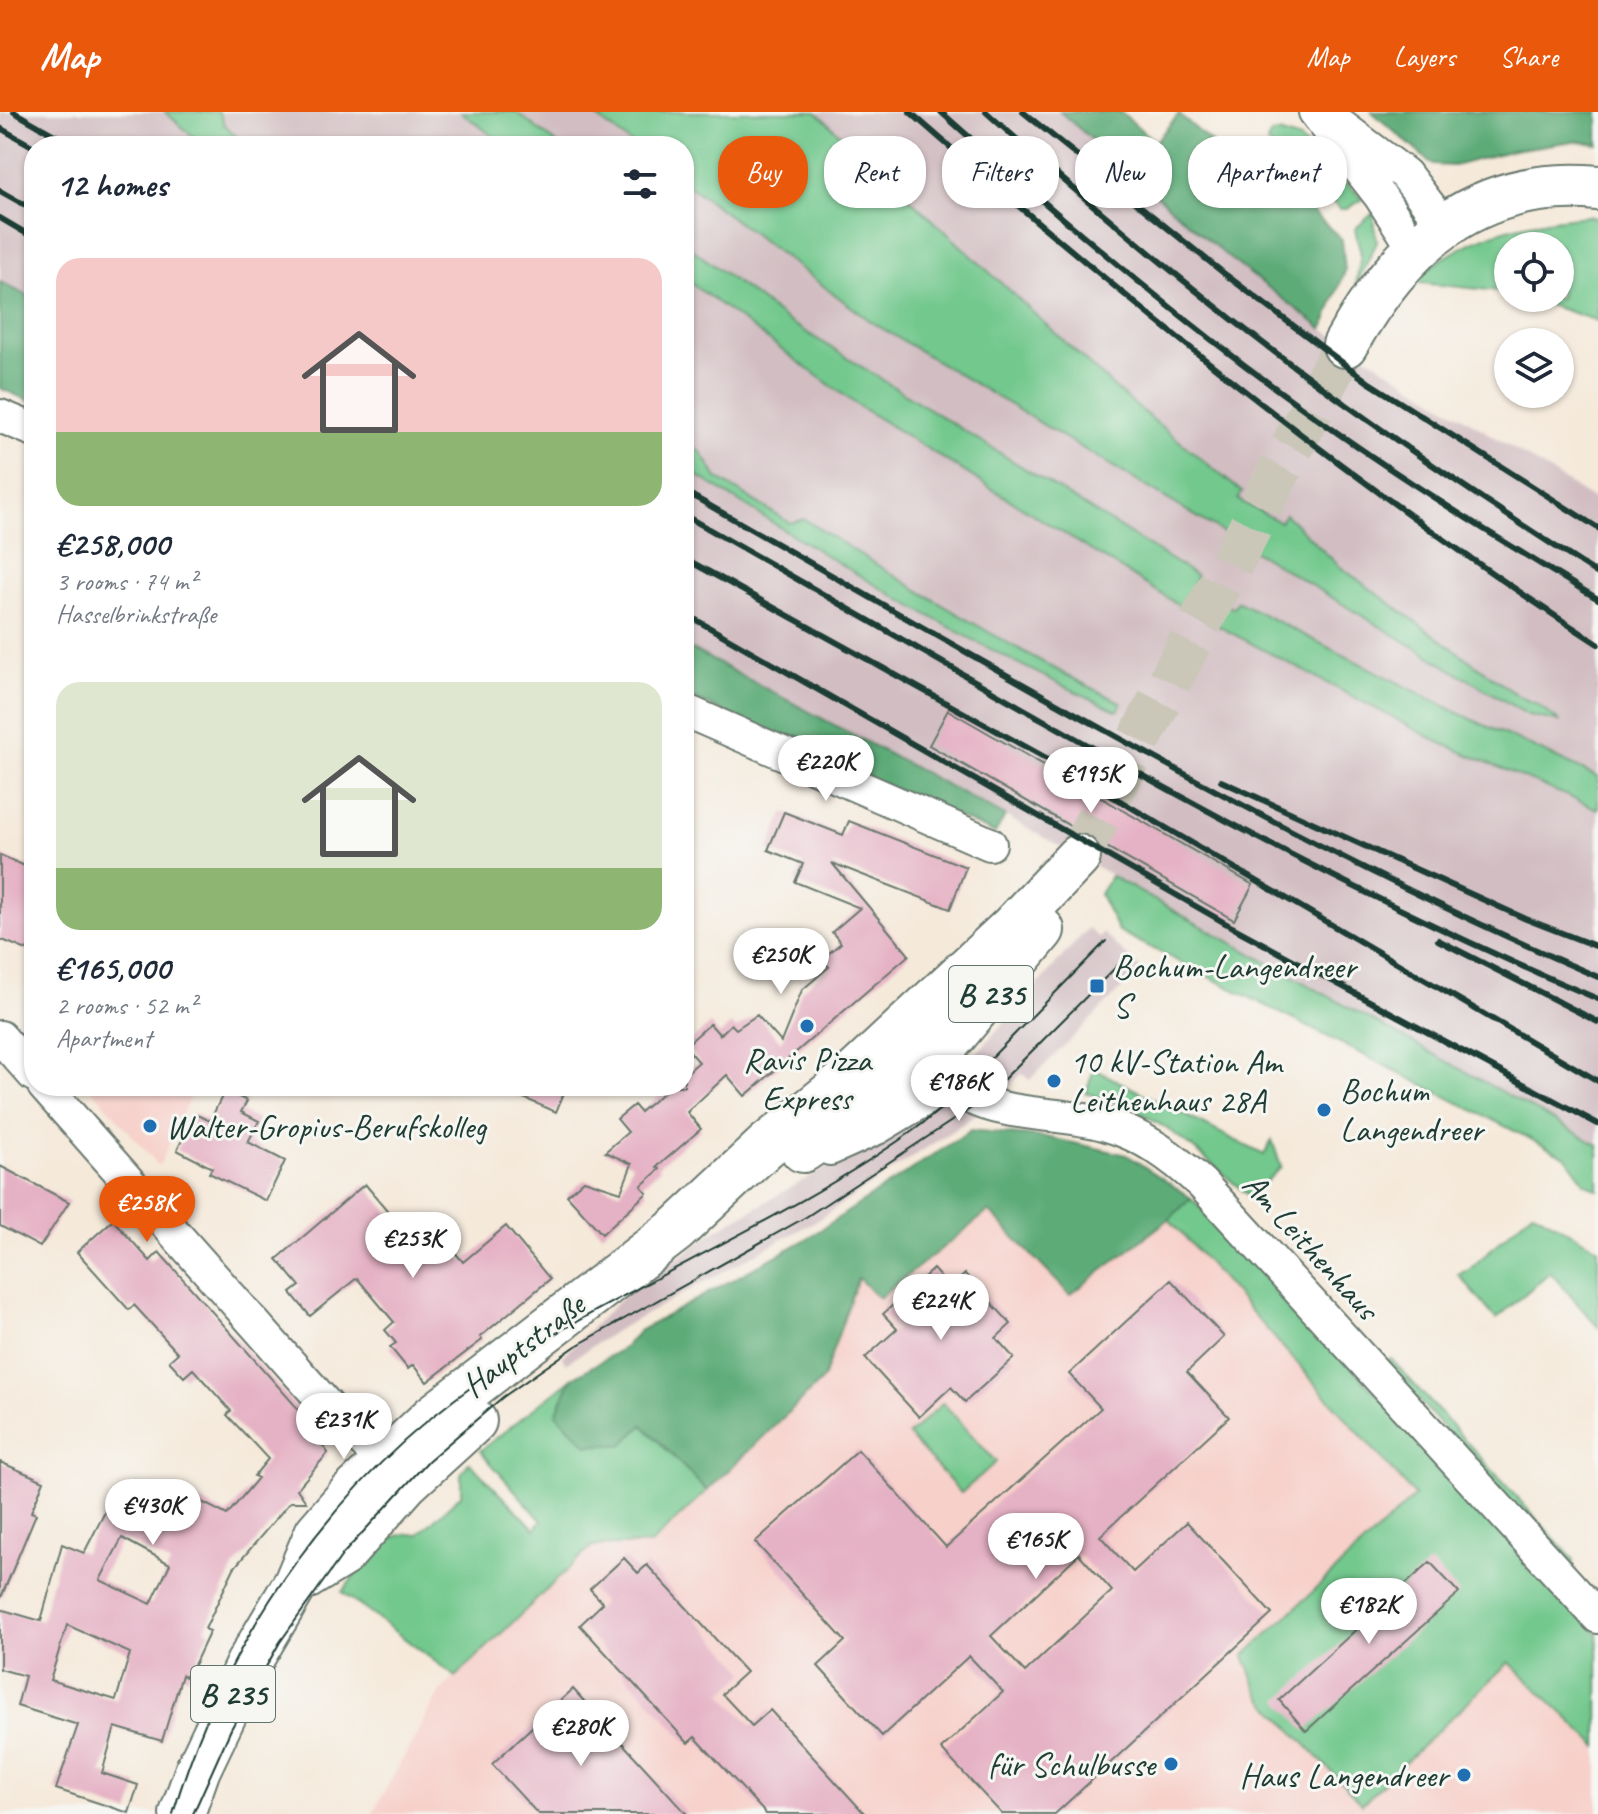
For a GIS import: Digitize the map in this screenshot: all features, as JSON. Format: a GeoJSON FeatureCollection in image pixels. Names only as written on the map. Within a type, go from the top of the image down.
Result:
{"type":"FeatureCollection","features":[{"type":"Feature","properties":{"kind":"main road"},"geometry":{"type":"LineString","coordinates":[[1345,345],[1381,287],[1428,236],[1480,205],[1521,192],[1577,186],[1598,188]]}},
{"type":"Feature","properties":{"kind":"main road","name":"Hauptstraße"},"geometry":{"type":"LineString","coordinates":[[698,1211],[791,1158],[924,1061]]}},
{"type":"Feature","properties":{"kind":"main road","name":"Hauptstraße"},"geometry":{"type":"LineString","coordinates":[[182,1814],[228,1703],[296,1583],[343,1554],[395,1472],[518,1348],[698,1211],[766,1146],[924,1061]]}},
{"type":"Feature","properties":{"kind":"street"},"geometry":{"type":"LineString","coordinates":[[1315,112],[1380,196],[1428,236]]}},
{"type":"Feature","properties":{"kind":"street"},"geometry":{"type":"LineString","coordinates":[[1323,112],[1405,174],[1428,236]]}},
{"type":"Feature","properties":{"kind":"street"},"geometry":{"type":"LineString","coordinates":[[0,416],[24,426]]}},
{"type":"Feature","properties":{"kind":"street"},"geometry":{"type":"LineString","coordinates":[[694,714],[990,844]]}},
{"type":"Feature","properties":{"kind":"street"},"geometry":{"type":"LineString","coordinates":[[0,1038],[24,1064]]}},
{"type":"Feature","properties":{"kind":"street","name":"Am Leithenhaus"},"geometry":{"type":"LineString","coordinates":[[924,1061],[968,1096],[1023,1113],[1117,1129],[1174,1158],[1213,1195],[1598,1617]]}},
{"type":"Feature","properties":{"kind":"street"},"geometry":{"type":"LineString","coordinates":[[53,1096],[332,1411],[395,1472]]}},
{"type":"Feature","properties":{"kind":"shaded area"},"geometry":{"type":"Polygon","coordinates":[[[0,112],[1060,112],[1088,136],[1075,136],[1075,208],[1171,208],[1229,258],[1323,329],[1598,502],[1598,1145],[1005,816],[694,650],[694,136],[24,136],[24,294],[0,282],[0,112]]]}},
{"type":"Feature","properties":{"kind":"shaded area"},"geometry":{"type":"Polygon","coordinates":[[[1088,928],[1099,938],[1103,933],[1141,969],[1030,1080],[1022,1074],[976,1115],[819,1219],[617,1330],[566,1363],[562,1357],[638,1282],[657,1274],[715,1231],[937,1104],[968,1073],[966,1065],[1088,928]]]}},
{"type":"Feature","properties":{"kind":"shaded area","name":"Walter-Gropius-Berufskolleg"},"geometry":{"type":"Polygon","coordinates":[[[98,1096],[190,1096],[159,1166],[98,1096]]]}},
{"type":"Feature","properties":{"kind":"shaded area"},"geometry":{"type":"Polygon","coordinates":[[[1191,1198],[1598,1645],[1598,1814],[372,1814],[440,1692],[592,1545],[651,1544],[823,1380],[858,1277],[879,1298],[989,1211],[1169,1219],[1191,1198]]]}},
{"type":"Feature","properties":{"kind":"green space"},"geometry":{"type":"Polygon","coordinates":[[[165,112],[219,112],[224,124],[236,136],[193,136],[165,112]]]}},
{"type":"Feature","properties":{"kind":"green space"},"geometry":{"type":"Polygon","coordinates":[[[461,112],[516,112],[547,136],[493,136],[461,112]]]}},
{"type":"Feature","properties":{"kind":"green space"},"geometry":{"type":"Polygon","coordinates":[[[590,112],[816,112],[842,136],[824,136],[824,208],[920,208],[1119,392],[1242,492],[1238,500],[1280,522],[1285,514],[1339,566],[1520,697],[1537,704],[1560,722],[1528,715],[873,323],[719,208],[808,208],[808,136],[718,136],[718,207],[694,189],[694,136],[622,136],[590,112]]]}},
{"type":"Feature","properties":{"kind":"green space"},"geometry":{"type":"Polygon","coordinates":[[[1060,112],[1121,112],[1148,136],[1088,136],[1060,112]]]}},
{"type":"Feature","properties":{"kind":"green space"},"geometry":{"type":"Polygon","coordinates":[[[1372,112],[1598,112],[1598,144],[1574,141],[1513,150],[1454,166],[1433,165],[1372,112]]]}},
{"type":"Feature","properties":{"kind":"green space"},"geometry":{"type":"Polygon","coordinates":[[[1179,114],[1204,136],[1188,136],[1188,208],[1309,208],[1342,240],[1345,271],[1323,329],[1229,258],[1171,208],[1172,136],[1160,136],[1179,114]]]}},
{"type":"Feature","properties":{"kind":"green space"},"geometry":{"type":"Polygon","coordinates":[[[1347,184],[1363,199],[1347,209],[1340,209],[1347,208],[1347,184]]]}},
{"type":"Feature","properties":{"kind":"green space"},"geometry":{"type":"Polygon","coordinates":[[[1373,213],[1377,242],[1356,285],[1361,254],[1355,229],[1373,213]]]}},
{"type":"Feature","properties":{"kind":"green space"},"geometry":{"type":"Polygon","coordinates":[[[1588,216],[1598,218],[1598,321],[1570,312],[1574,312],[1574,232],[1499,232],[1588,216]]]}},
{"type":"Feature","properties":{"kind":"green space"},"geometry":{"type":"Polygon","coordinates":[[[1493,234],[1494,291],[1410,282],[1453,252],[1493,234]]]}},
{"type":"Feature","properties":{"kind":"green space"},"geometry":{"type":"Polygon","coordinates":[[[694,251],[785,319],[1197,576],[1193,584],[1233,608],[1237,601],[1460,714],[1598,777],[1598,809],[1443,744],[1182,607],[857,405],[694,285],[694,251]]]}},
{"type":"Feature","properties":{"kind":"green space"},"geometry":{"type":"Polygon","coordinates":[[[0,282],[24,294],[24,399],[0,388],[0,282]]]}},
{"type":"Feature","properties":{"kind":"green space"},"geometry":{"type":"Polygon","coordinates":[[[694,448],[701,452],[717,478],[790,523],[804,519],[1000,638],[1122,703],[1118,711],[951,628],[694,473],[694,448]]]}},
{"type":"Feature","properties":{"kind":"green space"},"geometry":{"type":"Polygon","coordinates":[[[694,650],[1005,816],[995,834],[694,699],[694,650]]]}},
{"type":"Feature","properties":{"kind":"green space"},"geometry":{"type":"Polygon","coordinates":[[[1111,876],[1598,1145],[1598,1190],[1585,1183],[1566,1157],[1118,931],[1100,894],[1111,876]]]}},
{"type":"Feature","properties":{"kind":"green space"},"geometry":{"type":"Polygon","coordinates":[[[1094,1069],[1264,1155],[1272,1140],[1281,1167],[1250,1197],[1175,1134],[1136,1111],[1086,1093],[1094,1069]]]}},
{"type":"Feature","properties":{"kind":"green space"},"geometry":{"type":"Polygon","coordinates":[[[971,1130],[1051,1138],[1127,1155],[1191,1198],[1169,1219],[1070,1295],[989,1211],[879,1298],[858,1278],[823,1379],[707,1491],[643,1425],[622,1445],[587,1445],[556,1414],[571,1379],[625,1347],[639,1331],[805,1240],[971,1130]]]}},
{"type":"Feature","properties":{"kind":"green space"},"geometry":{"type":"Polygon","coordinates":[[[1191,1198],[1447,1468],[1598,1635],[1598,1747],[1509,1662],[1362,1804],[1260,1696],[1244,1656],[1415,1496],[1169,1219],[1191,1198]]]}},
{"type":"Feature","properties":{"kind":"green space"},"geometry":{"type":"Polygon","coordinates":[[[1532,1211],[1598,1248],[1598,1327],[1550,1272],[1496,1319],[1458,1274],[1469,1270],[1532,1211]]]}},
{"type":"Feature","properties":{"kind":"green space"},"geometry":{"type":"Polygon","coordinates":[[[1391,1359],[1574,1560],[1571,1571],[1384,1361],[1391,1359]]]}},
{"type":"Feature","properties":{"kind":"green space"},"geometry":{"type":"Polygon","coordinates":[[[571,1379],[557,1414],[643,1425],[707,1491],[651,1544],[592,1546],[456,1677],[342,1592],[383,1543],[405,1534],[418,1535],[461,1495],[461,1474],[469,1462],[535,1529],[542,1521],[480,1451],[571,1379]]]}},
{"type":"Feature","properties":{"kind":"green space"},"geometry":{"type":"Polygon","coordinates":[[[943,1403],[996,1462],[961,1493],[908,1435],[943,1403]]]}},
{"type":"Feature","properties":{"kind":"building"},"geometry":{"type":"Polygon","coordinates":[[[948,710],[1253,885],[1234,920],[929,745],[948,710]]]}},
{"type":"Feature","properties":{"kind":"building"},"geometry":{"type":"Polygon","coordinates":[[[784,812],[843,835],[849,821],[966,867],[950,909],[832,863],[909,955],[745,1096],[727,1075],[687,1112],[701,1129],[657,1167],[660,1169],[641,1186],[647,1193],[602,1234],[567,1195],[584,1180],[621,1192],[632,1164],[605,1152],[628,1132],[617,1119],[634,1105],[640,1112],[659,1096],[694,1096],[694,1066],[699,1062],[694,1056],[694,1038],[710,1024],[720,1035],[731,1024],[736,1029],[757,1015],[781,1042],[802,990],[829,967],[822,959],[841,943],[832,932],[860,908],[795,882],[803,864],[768,850],[784,812]]]}},
{"type":"Feature","properties":{"kind":"building"},"geometry":{"type":"Polygon","coordinates":[[[0,855],[24,866],[24,949],[0,939],[0,855]]]}},
{"type":"Feature","properties":{"kind":"building"},"geometry":{"type":"Polygon","coordinates":[[[222,1096],[237,1096],[247,1101],[241,1112],[259,1121],[248,1142],[285,1161],[266,1201],[209,1173],[212,1168],[177,1150],[195,1114],[210,1121],[222,1096]]]}},
{"type":"Feature","properties":{"kind":"building"},"geometry":{"type":"Polygon","coordinates":[[[519,1096],[563,1096],[556,1112],[519,1096]]]}},
{"type":"Feature","properties":{"kind":"building"},"geometry":{"type":"Polygon","coordinates":[[[0,1166],[69,1202],[40,1247],[0,1226],[0,1166]]]}},
{"type":"Feature","properties":{"kind":"building"},"geometry":{"type":"Polygon","coordinates":[[[365,1184],[398,1223],[397,1227],[433,1238],[439,1233],[463,1262],[506,1226],[550,1279],[480,1337],[482,1340],[427,1382],[413,1365],[408,1369],[390,1347],[396,1343],[385,1330],[394,1322],[357,1278],[310,1316],[291,1293],[300,1286],[277,1259],[365,1184]]]}},
{"type":"Feature","properties":{"kind":"building"},"geometry":{"type":"Polygon","coordinates":[[[113,1220],[150,1261],[159,1252],[293,1403],[328,1453],[297,1489],[306,1502],[290,1502],[234,1568],[205,1629],[210,1631],[188,1678],[182,1675],[162,1741],[115,1727],[102,1773],[138,1785],[129,1813],[56,1789],[78,1725],[17,1706],[25,1676],[0,1669],[0,1609],[41,1621],[62,1544],[84,1553],[109,1504],[136,1518],[143,1505],[154,1511],[160,1499],[171,1505],[179,1490],[227,1515],[258,1478],[254,1476],[268,1459],[227,1415],[231,1411],[193,1369],[184,1377],[169,1361],[178,1353],[134,1305],[129,1310],[77,1252],[113,1220]],[[122,1538],[100,1580],[151,1604],[170,1564],[122,1538]],[[67,1625],[50,1680],[116,1700],[130,1653],[67,1625]]]}},
{"type":"Feature","properties":{"kind":"building"},"geometry":{"type":"Polygon","coordinates":[[[933,1269],[950,1288],[965,1274],[1011,1324],[996,1338],[1014,1358],[965,1402],[951,1387],[919,1417],[865,1358],[897,1329],[883,1314],[933,1269]]]}},
{"type":"Feature","properties":{"kind":"building"},"geometry":{"type":"Polygon","coordinates":[[[1171,1280],[1224,1337],[1187,1372],[1229,1417],[1100,1536],[1133,1572],[1187,1522],[1272,1614],[1055,1814],[1002,1814],[941,1749],[1003,1692],[969,1656],[882,1736],[818,1666],[845,1641],[755,1542],[858,1450],[946,1547],[1101,1408],[1069,1374],[1171,1280]],[[1079,1554],[991,1636],[1025,1672],[1112,1591],[1079,1554]]]}},
{"type":"Feature","properties":{"kind":"building"},"geometry":{"type":"Polygon","coordinates":[[[0,1462],[44,1481],[31,1512],[36,1514],[0,1600],[0,1462]]]}},
{"type":"Feature","properties":{"kind":"building"},"geometry":{"type":"Polygon","coordinates":[[[624,1558],[638,1573],[647,1565],[746,1672],[722,1694],[752,1726],[770,1710],[865,1814],[766,1814],[695,1737],[688,1743],[580,1625],[603,1603],[590,1589],[624,1558]]]}},
{"type":"Feature","properties":{"kind":"building"},"geometry":{"type":"Polygon","coordinates":[[[1430,1562],[1459,1593],[1306,1731],[1279,1700],[1430,1562]]]}},
{"type":"Feature","properties":{"kind":"building"},"geometry":{"type":"Polygon","coordinates":[[[573,1689],[687,1814],[538,1814],[492,1764],[573,1689]]]}},
{"type":"Feature","properties":{"kind":"tunnel"},"geometry":{"type":"LineString","coordinates":[[1078,857],[1345,345]]}},
{"type":"Feature","properties":{"kind":"tram line"},"geometry":{"type":"LineString","coordinates":[[173,1814],[196,1746],[225,1680],[259,1617],[299,1558],[344,1502],[394,1451],[448,1404],[507,1363],[608,1304],[815,1193],[914,1130],[937,1112],[1106,941]]}},
{"type":"Feature","properties":{"kind":"tram line"},"geometry":{"type":"LineString","coordinates":[[193,1814],[231,1729],[280,1642],[343,1554],[429,1460],[503,1397],[576,1346],[806,1217],[982,1101],[1126,957]]}},
{"type":"Feature","properties":{"kind":"railway"},"geometry":{"type":"LineString","coordinates":[[14,112],[56,136]]}},
{"type":"Feature","properties":{"kind":"railway"},"geometry":{"type":"LineString","coordinates":[[910,112],[1076,254],[1245,391],[1418,521],[1598,644]]}},
{"type":"Feature","properties":{"kind":"railway"},"geometry":{"type":"LineString","coordinates":[[941,112],[1137,280],[1290,399],[1373,458],[1598,599]]}},
{"type":"Feature","properties":{"kind":"railway"},"geometry":{"type":"LineString","coordinates":[[986,112],[1138,243],[1256,338],[1407,448],[1598,574]]}},
{"type":"Feature","properties":{"kind":"railway"},"geometry":{"type":"LineString","coordinates":[[1023,112],[1226,275],[1368,382],[1598,528]]}},
{"type":"Feature","properties":{"kind":"railway"},"geometry":{"type":"LineString","coordinates":[[0,128],[24,141]]}},
{"type":"Feature","properties":{"kind":"railway"},"geometry":{"type":"LineString","coordinates":[[0,191],[24,204]]}},
{"type":"Feature","properties":{"kind":"railway"},"geometry":{"type":"LineString","coordinates":[[0,218],[24,232]]}},
{"type":"Feature","properties":{"kind":"railway"},"geometry":{"type":"LineString","coordinates":[[694,497],[1021,684],[1249,808],[1364,868],[1598,977]]}},
{"type":"Feature","properties":{"kind":"railway"},"geometry":{"type":"LineString","coordinates":[[694,521],[1248,832],[1479,947],[1598,999]]}},
{"type":"Feature","properties":{"kind":"railway"},"geometry":{"type":"LineString","coordinates":[[694,564],[1064,768],[1598,1081]]}},
{"type":"Feature","properties":{"kind":"railway"},"geometry":{"type":"LineString","coordinates":[[694,619],[1232,927],[1598,1124]]}},
{"type":"Feature","properties":{"kind":"railway"},"geometry":{"type":"LineString","coordinates":[[1221,781],[1526,919],[1598,947]]}},
{"type":"Feature","properties":{"kind":"railway"},"geometry":{"type":"LineString","coordinates":[[1438,940],[1598,1022]]}},
{"type":"Feature","properties":{"kind":"place","name":"Bochum-Langendreer S"},"geometry":{"type":"Point","coordinates":[1097,986]}},
{"type":"Feature","properties":{"kind":"place","name":"Ravis Pizza Express"},"geometry":{"type":"Point","coordinates":[807,1026]}},
{"type":"Feature","properties":{"kind":"place","name":"10 kV-Station Am Leithenhaus 28A"},"geometry":{"type":"Point","coordinates":[1054,1081]}},
{"type":"Feature","properties":{"kind":"place","name":"Bochum Langendreer"},"geometry":{"type":"Point","coordinates":[1324,1110]}},
{"type":"Feature","properties":{"kind":"place","name":"Walter-Gropius-Berufskolleg"},"geometry":{"type":"Point","coordinates":[150,1126]}},
{"type":"Feature","properties":{"kind":"place","name":"für Schulbusse"},"geometry":{"type":"Point","coordinates":[1171,1764]}},
{"type":"Feature","properties":{"kind":"place","name":"Haus Langendreer"},"geometry":{"type":"Point","coordinates":[1464,1775]}}]}
